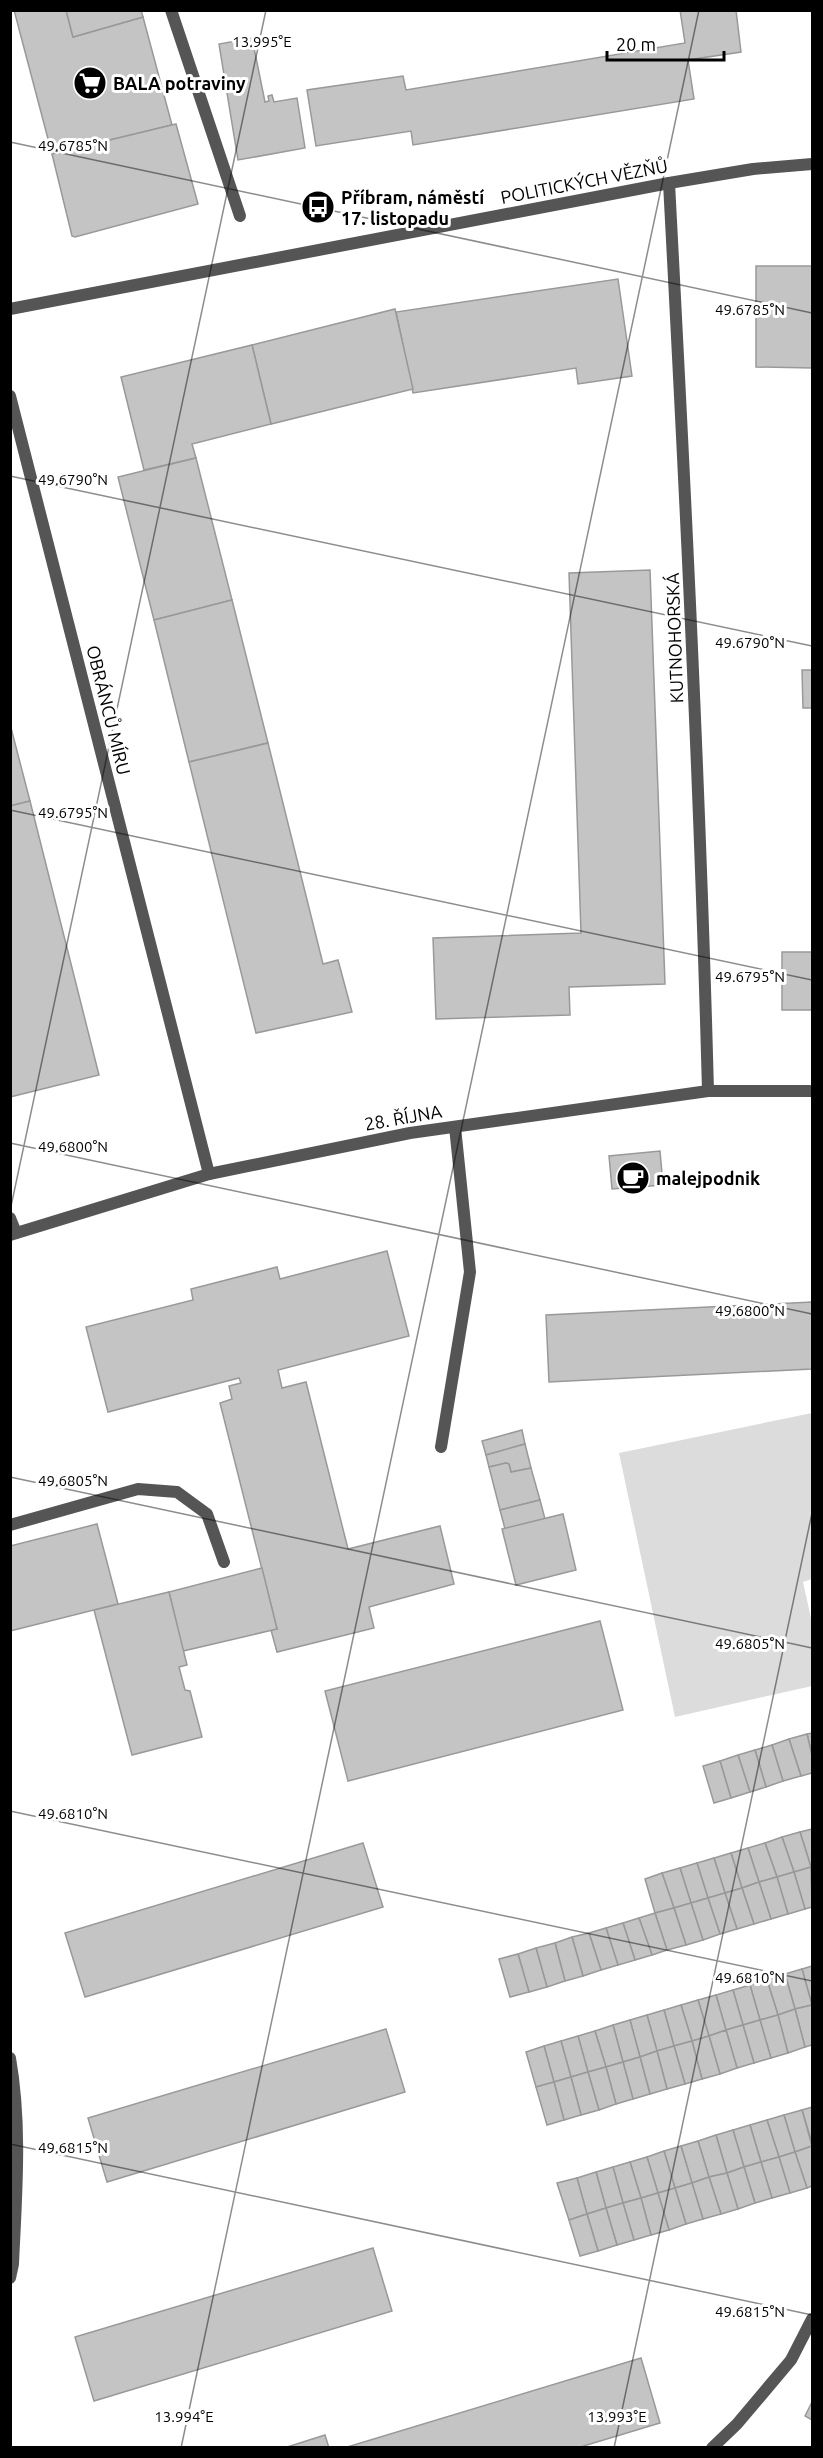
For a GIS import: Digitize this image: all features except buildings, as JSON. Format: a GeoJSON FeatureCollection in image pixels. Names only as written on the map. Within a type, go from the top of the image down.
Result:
{"type":"FeatureCollection","features":[{"type":"Feature","properties":{"kind":"street"},"geometry":{"type":"LineString","coordinates":[[171,10],[240,216]]}},
{"type":"Feature","properties":{"kind":"street","name":"POLITICKÝCH VĚZŇŮ"},"geometry":{"type":"LineString","coordinates":[[10,309],[669,183],[753,169],[813,164]]}},
{"type":"Feature","properties":{"kind":"street","name":"KUTNOHORSKÁ"},"geometry":{"type":"LineString","coordinates":[[669,183],[683,433],[708,1091]]}},
{"type":"Feature","properties":{"kind":"street","name":"OBRÁNCŮ MÍRU"},"geometry":{"type":"LineString","coordinates":[[10,396],[209,1174]]}},
{"type":"Feature","properties":{"kind":"street","name":"28. ŘÍJNA"},"geometry":{"type":"LineString","coordinates":[[13,1234],[209,1174],[410,1133],[708,1091],[813,1091]]}},
{"type":"Feature","properties":{"kind":"street"},"geometry":{"type":"LineString","coordinates":[[441,1447],[470,1272],[456,1126]]}},
{"type":"Feature","properties":{"kind":"street"},"geometry":{"type":"LineString","coordinates":[[10,1218],[13,1234]]}},
{"type":"Feature","properties":{"kind":"street"},"geometry":{"type":"LineString","coordinates":[[10,1525],[138,1490],[177,1492],[207,1514],[224,1562]]}},
{"type":"Feature","properties":{"kind":"street"},"geometry":{"type":"LineString","coordinates":[[10,2058],[17,2098],[17,2140],[14,2253],[10,2278]]}},
{"type":"Feature","properties":{"kind":"street"},"geometry":{"type":"LineString","coordinates":[[712,2448],[738,2424],[791,2360],[813,2319]]}},
{"type":"Feature","properties":{"kind":"shaded area"},"geometry":{"type":"Polygon","coordinates":[[[812,1413],[812,1579],[803,1582],[812,1623],[812,1686],[675,1717],[619,1453],[812,1413]]]}},
{"type":"Feature","properties":{"kind":"place","name":"BALA potraviny"},"geometry":{"type":"Point","coordinates":[90,83]}},
{"type":"Feature","properties":{"kind":"place","name":"Příbram, náměstí 17. listopadu"},"geometry":{"type":"Point","coordinates":[318,207]}},
{"type":"Feature","properties":{"kind":"place","name":"malejpodnik"},"geometry":{"type":"Point","coordinates":[633,1178]}}]}
